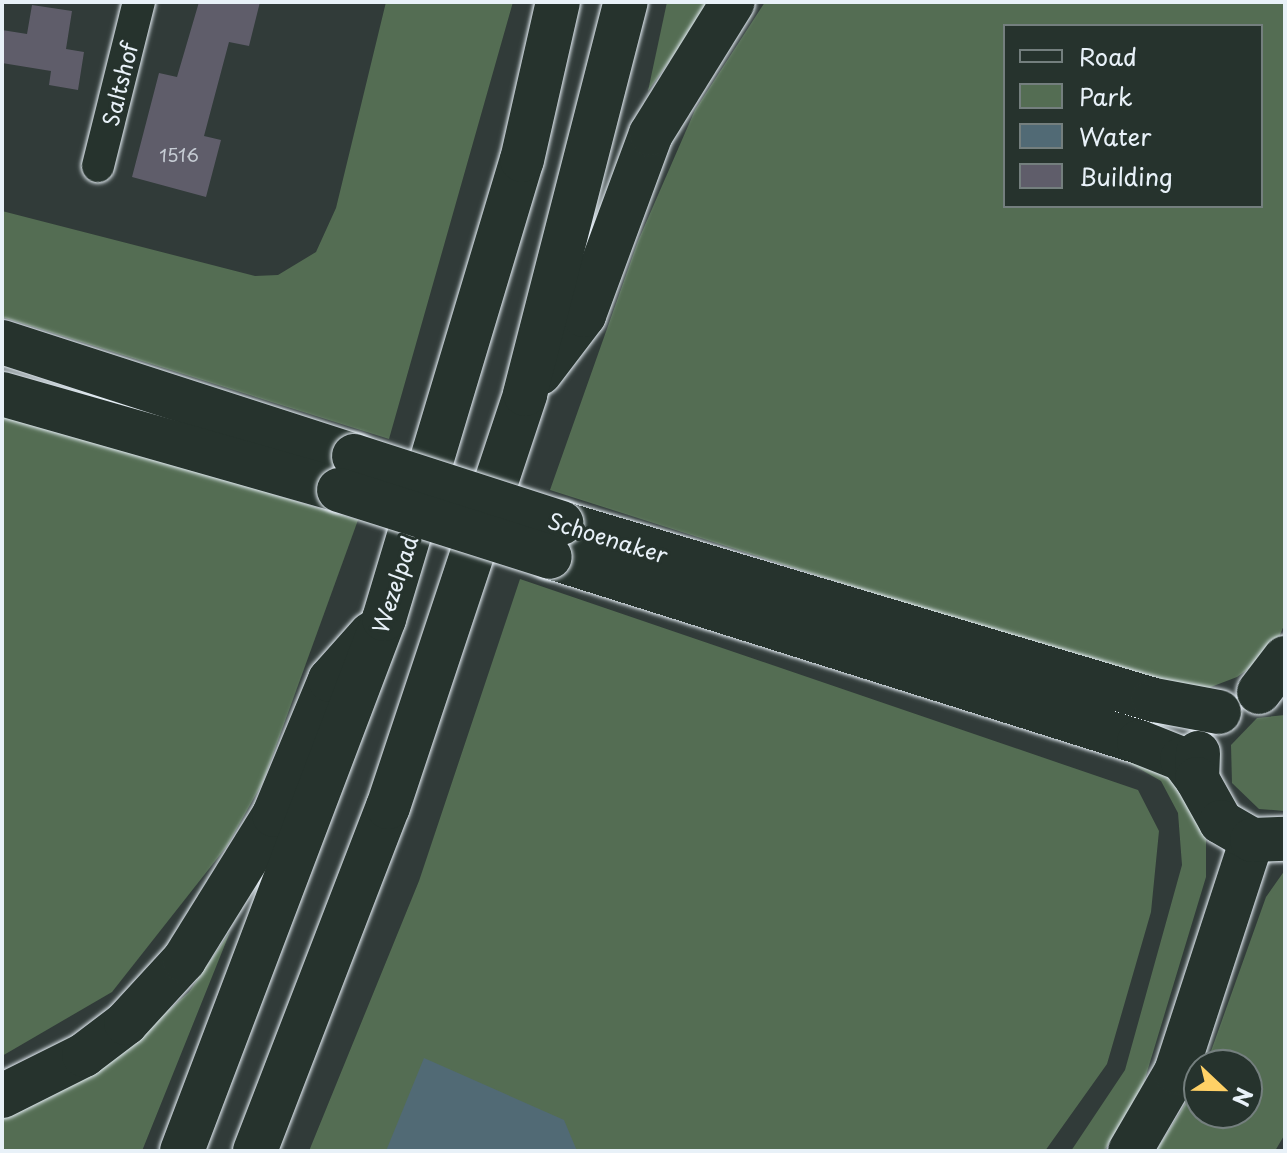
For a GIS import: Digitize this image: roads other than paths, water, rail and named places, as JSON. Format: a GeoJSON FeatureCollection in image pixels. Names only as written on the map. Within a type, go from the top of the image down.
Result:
{"type":"FeatureCollection","features":[{"type":"Feature","properties":{"kind":"main road","name":"Wezelpad"},"geometry":{"type":"LineString","coordinates":[[182,1151],[384,619],[514,189],[558,2]]}},
{"type":"Feature","properties":{"kind":"main road"},"geometry":{"type":"LineString","coordinates":[[255,1151],[388,807],[525,394],[626,2]]}},
{"type":"Feature","properties":{"kind":"main road"},"geometry":{"type":"LineString","coordinates":[[525,394],[584,315],[651,134],[733,2]]}},
{"type":"Feature","properties":{"kind":"main road","name":"Schoenaker"},"geometry":{"type":"LineString","coordinates":[[2,342],[347,473],[555,540],[1139,742],[1182,759],[1221,822],[1268,839]]}},
{"type":"Feature","properties":{"kind":"main road","name":"Schoenaker"},"geometry":{"type":"LineString","coordinates":[[2,394],[347,473]]}},
{"type":"Feature","properties":{"kind":"main road","name":"Schoenaker"},"geometry":{"type":"LineString","coordinates":[[555,540],[1154,700],[1219,712]]}},
{"type":"Feature","properties":{"kind":"main road"},"geometry":{"type":"LineString","coordinates":[[2,1096],[84,1055],[126,1023],[184,960],[274,815],[330,680],[384,619]]}},
{"type":"Feature","properties":{"kind":"main road"},"geometry":{"type":"LineString","coordinates":[[1197,779],[1205,731],[1219,712],[1276,681]]}},
{"type":"Feature","properties":{"kind":"main road"},"geometry":{"type":"LineString","coordinates":[[1130,1151],[1176,1072],[1268,839]]}},
{"type":"Feature","properties":{"kind":"street","name":"Saltshof"},"geometry":{"type":"LineString","coordinates":[[98,166],[139,2]]}},
{"type":"Feature","properties":{"kind":"water"},"geometry":{"type":"Polygon","coordinates":[[[424,1058],[564,1120],[577,1151],[386,1151],[424,1058]]]}}]}
